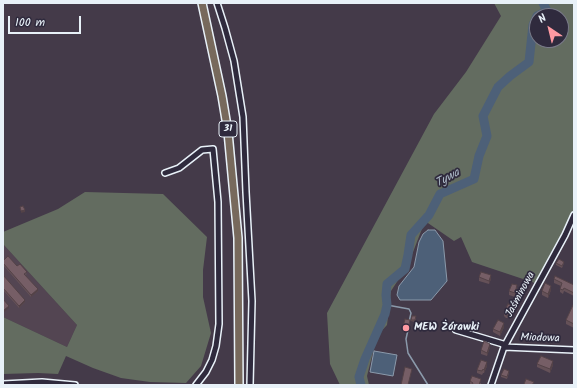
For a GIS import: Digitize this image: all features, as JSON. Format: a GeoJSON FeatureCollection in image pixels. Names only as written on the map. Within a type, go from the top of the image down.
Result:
{"type":"FeatureCollection","features":[{"type":"Feature","properties":{"kind":"main road","name":"31"},"geometry":{"type":"LineString","coordinates":[[202,3],[222,96],[232,164],[238,238],[239,385]]}},
{"type":"Feature","properties":{"kind":"street"},"geometry":{"type":"LineString","coordinates":[[217,3],[234,61],[243,117],[252,301],[250,385]]}},
{"type":"Feature","properties":{"kind":"street"},"geometry":{"type":"LineString","coordinates":[[165,173],[179,168],[202,150],[212,149],[217,182],[218,202],[219,324],[216,346],[212,360],[206,372],[196,385]]}},
{"type":"Feature","properties":{"kind":"street","name":"Jaśminowa"},"geometry":{"type":"LineString","coordinates":[[491,385],[504,347],[565,235],[574,215]]}},
{"type":"Feature","properties":{"kind":"street"},"geometry":{"type":"LineString","coordinates":[[456,330],[503,344],[504,347]]}},
{"type":"Feature","properties":{"kind":"street","name":"Miodowa"},"geometry":{"type":"LineString","coordinates":[[504,347],[574,350]]}},
{"type":"Feature","properties":{"kind":"street"},"geometry":{"type":"LineString","coordinates":[[3,384],[42,382],[75,385]]}},
{"type":"Feature","properties":{"kind":"shaded area"},"geometry":{"type":"Polygon","coordinates":[[[3,244],[77,325],[67,347],[3,317],[3,244]]]}},
{"type":"Feature","properties":{"kind":"green space"},"geometry":{"type":"Polygon","coordinates":[[[494,3],[574,3],[574,211],[535,283],[472,262],[461,237],[454,241],[425,221],[408,265],[391,291],[387,325],[377,336],[367,376],[369,385],[340,385],[330,364],[327,313],[434,114],[466,72],[501,16],[494,3]]]}},
{"type":"Feature","properties":{"kind":"green space"},"geometry":{"type":"Polygon","coordinates":[[[85,192],[163,194],[207,237],[203,270],[203,297],[211,333],[201,366],[186,383],[150,382],[121,378],[66,356],[58,374],[3,374],[3,317],[67,347],[77,325],[3,244],[3,232],[58,209],[85,192]]]}},
{"type":"Feature","properties":{"kind":"water"},"geometry":{"type":"Polygon","coordinates":[[[428,230],[435,230],[443,241],[447,281],[431,300],[400,300],[397,295],[399,286],[414,267],[419,242],[423,234],[428,230]]]}},
{"type":"Feature","properties":{"kind":"water"},"geometry":{"type":"Polygon","coordinates":[[[374,351],[397,355],[393,376],[370,372],[374,351]]]}},
{"type":"Feature","properties":{"kind":"building"},"geometry":{"type":"Polygon","coordinates":[[[23,206],[25,210],[21,211],[20,207],[23,206]]]}},
{"type":"Feature","properties":{"kind":"building"},"geometry":{"type":"Polygon","coordinates":[[[8,256],[17,266],[20,264],[27,272],[24,274],[38,289],[31,295],[3,263],[8,256]]]}},
{"type":"Feature","properties":{"kind":"building"},"geometry":{"type":"Polygon","coordinates":[[[559,259],[564,262],[562,266],[556,263],[559,259]]]}},
{"type":"Feature","properties":{"kind":"building"},"geometry":{"type":"Polygon","coordinates":[[[481,272],[491,275],[489,281],[479,277],[481,272]]]}},
{"type":"Feature","properties":{"kind":"building"},"geometry":{"type":"Polygon","coordinates":[[[3,275],[25,300],[19,306],[3,288],[3,275]]]}},
{"type":"Feature","properties":{"kind":"building"},"geometry":{"type":"Polygon","coordinates":[[[555,276],[574,285],[574,293],[564,288],[563,290],[560,289],[562,283],[554,279],[555,276]]]}},
{"type":"Feature","properties":{"kind":"building"},"geometry":{"type":"Polygon","coordinates":[[[545,283],[551,286],[548,294],[542,291],[545,283]]]}},
{"type":"Feature","properties":{"kind":"building"},"geometry":{"type":"Polygon","coordinates":[[[512,284],[517,285],[515,293],[509,291],[512,284]]]}},
{"type":"Feature","properties":{"kind":"building"},"geometry":{"type":"Polygon","coordinates":[[[3,299],[9,306],[4,310],[3,309],[3,299]]]}},
{"type":"Feature","properties":{"kind":"building"},"geometry":{"type":"Polygon","coordinates":[[[574,303],[574,324],[566,320],[574,303]]]}},
{"type":"Feature","properties":{"kind":"building"},"geometry":{"type":"Polygon","coordinates":[[[508,304],[513,306],[509,315],[506,315],[504,312],[508,304]]]}},
{"type":"Feature","properties":{"kind":"building"},"geometry":{"type":"Polygon","coordinates":[[[412,316],[416,316],[415,320],[411,320],[412,316]]]}},
{"type":"Feature","properties":{"kind":"building"},"geometry":{"type":"Polygon","coordinates":[[[405,319],[410,320],[408,328],[403,327],[405,319]]]}},
{"type":"Feature","properties":{"kind":"building"},"geometry":{"type":"Polygon","coordinates":[[[498,320],[504,323],[500,332],[493,329],[498,320]]]}},
{"type":"Feature","properties":{"kind":"building"},"geometry":{"type":"Polygon","coordinates":[[[484,341],[490,344],[487,353],[481,350],[484,341]]]}},
{"type":"Feature","properties":{"kind":"building"},"geometry":{"type":"Polygon","coordinates":[[[541,356],[553,361],[550,369],[537,364],[541,356]]]}},
{"type":"Feature","properties":{"kind":"building"},"geometry":{"type":"Polygon","coordinates":[[[481,360],[487,362],[484,370],[483,369],[482,371],[477,370],[481,360]]]}},
{"type":"Feature","properties":{"kind":"building"},"geometry":{"type":"Polygon","coordinates":[[[405,367],[412,369],[408,385],[401,385],[405,367]]]}},
{"type":"Feature","properties":{"kind":"building"},"geometry":{"type":"Polygon","coordinates":[[[504,369],[509,371],[507,377],[501,375],[504,369]]]}},
{"type":"Feature","properties":{"kind":"building"},"geometry":{"type":"Polygon","coordinates":[[[472,376],[481,379],[479,385],[472,385],[473,383],[470,381],[472,376]]]}},
{"type":"Feature","properties":{"kind":"building"},"geometry":{"type":"Polygon","coordinates":[[[526,379],[534,382],[532,385],[524,384],[526,379]]]}},
{"type":"Feature","properties":{"kind":"waterway","name":"Tywa"},"geometry":{"type":"LineString","coordinates":[[361,385],[359,377],[365,359],[385,314],[387,305],[387,284],[405,269],[411,235],[429,215],[440,194],[474,179],[479,156],[487,136],[483,116],[498,87],[529,62],[533,25],[537,16],[547,11],[543,3]]}},
{"type":"Feature","properties":{"kind":"waterway"},"geometry":{"type":"LineString","coordinates":[[387,305],[409,309],[411,313],[409,322]]}},
{"type":"Feature","properties":{"kind":"waterway"},"geometry":{"type":"LineString","coordinates":[[408,330],[406,339],[408,353],[428,385]]}},
{"type":"Feature","properties":{"kind":"place","name":"MEW Żórawki"},"geometry":{"type":"Point","coordinates":[406,328]}}]}
